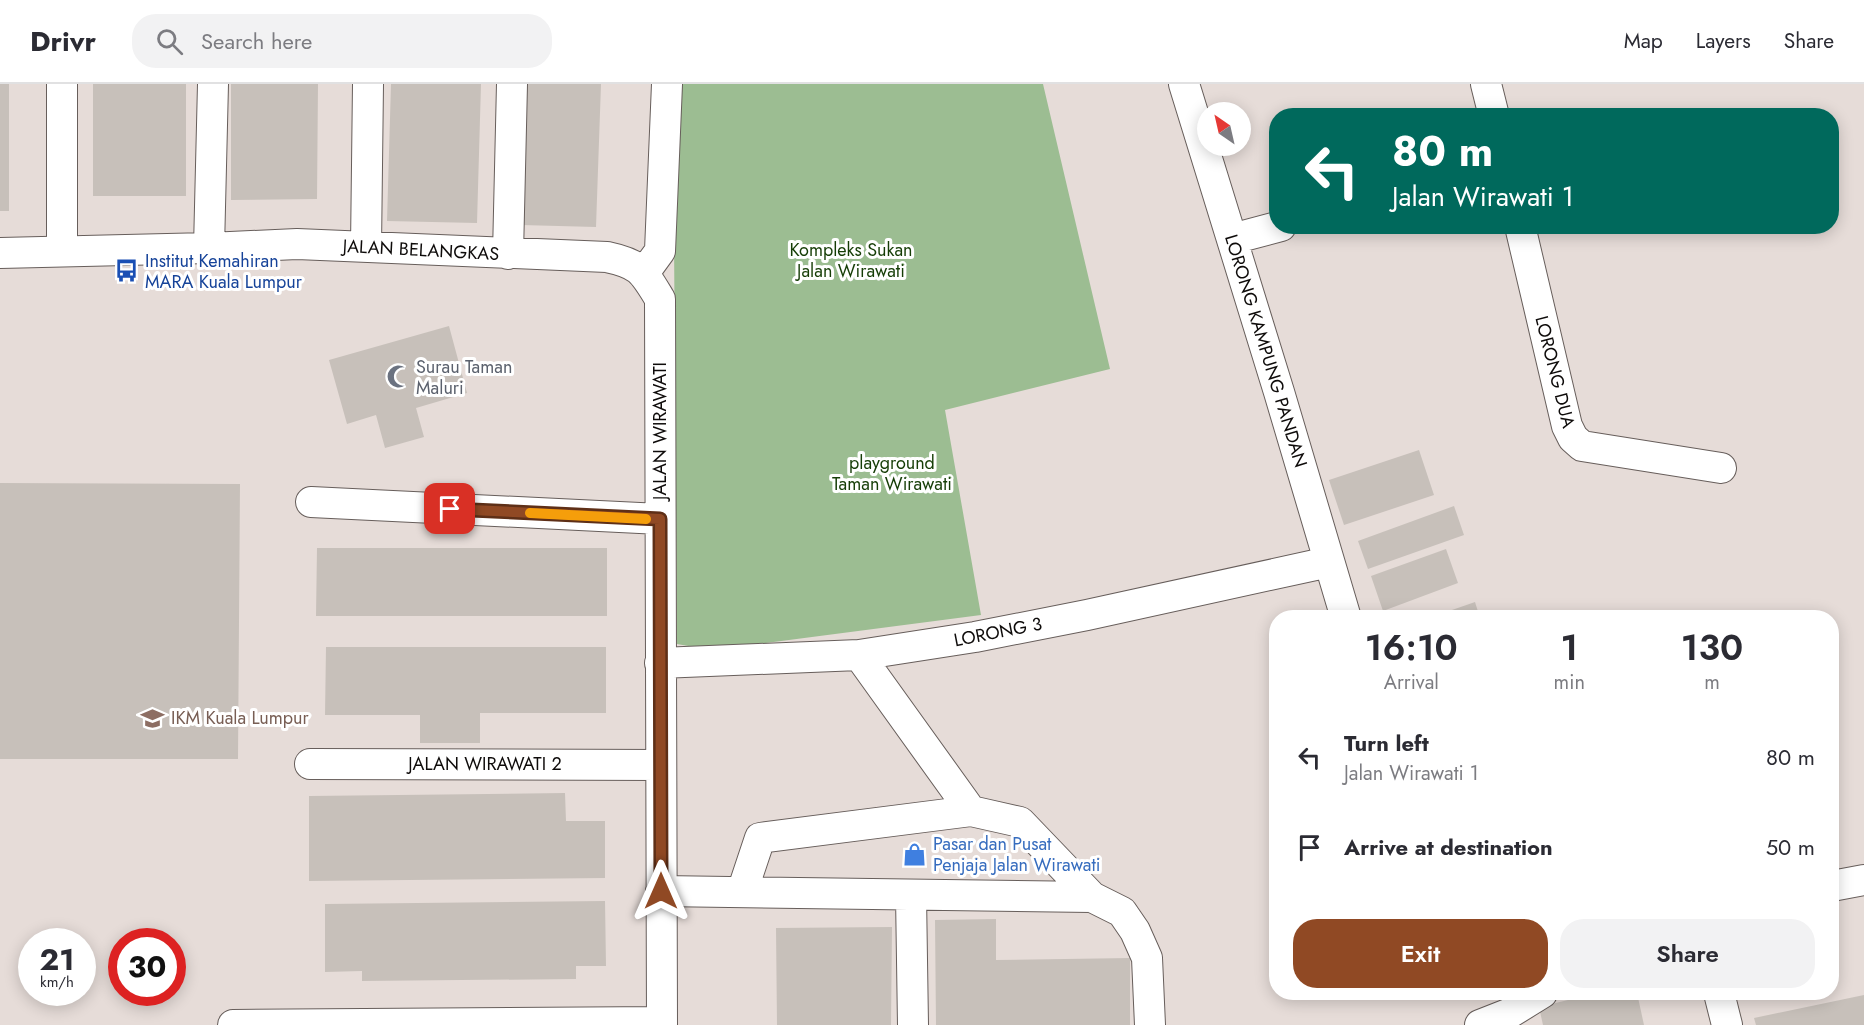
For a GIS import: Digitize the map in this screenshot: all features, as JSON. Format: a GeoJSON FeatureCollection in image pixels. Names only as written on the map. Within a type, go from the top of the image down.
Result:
{"type":"FeatureCollection","features":[{"type":"Feature","properties":{"kind":"street"},"geometry":{"type":"LineString","coordinates":[[62,84],[62,251]]}},
{"type":"Feature","properties":{"kind":"street"},"geometry":{"type":"LineString","coordinates":[[209,248],[213,84]]}},
{"type":"Feature","properties":{"kind":"street"},"geometry":{"type":"LineString","coordinates":[[366,247],[368,84]]}},
{"type":"Feature","properties":{"kind":"street"},"geometry":{"type":"LineString","coordinates":[[508,254],[512,84]]}},
{"type":"Feature","properties":{"kind":"street"},"geometry":{"type":"LineString","coordinates":[[644,273],[660,251],[667,84]]}},
{"type":"Feature","properties":{"kind":"street","name":"LORONG KAMPUNG PANDAN"},"geometry":{"type":"LineString","coordinates":[[1184,84],[1344,610]]}},
{"type":"Feature","properties":{"kind":"street"},"geometry":{"type":"LineString","coordinates":[[1486,84],[1492,108]]}},
{"type":"Feature","properties":{"kind":"street"},"geometry":{"type":"LineString","coordinates":[[1232,239],[1269,229]]}},
{"type":"Feature","properties":{"kind":"street","name":"LORONG DUA"},"geometry":{"type":"LineString","coordinates":[[1522,234],[1567,426],[1573,438],[1582,446],[1721,468]]}},
{"type":"Feature","properties":{"kind":"street","name":"JALAN BELANGKAS"},"geometry":{"type":"LineString","coordinates":[[0,253],[297,244],[607,257],[627,261],[644,273]]}},
{"type":"Feature","properties":{"kind":"street","name":"JALAN WIRAWATI"},"geometry":{"type":"LineString","coordinates":[[644,273],[660,299],[662,1023]]}},
{"type":"Feature","properties":{"kind":"street"},"geometry":{"type":"LineString","coordinates":[[311,502],[660,519]]}},
{"type":"Feature","properties":{"kind":"street","name":"LORONG 3"},"geometry":{"type":"LineString","coordinates":[[660,663],[859,655],[975,637],[1329,562]]}},
{"type":"Feature","properties":{"kind":"street"},"geometry":{"type":"LineString","coordinates":[[859,655],[971,811]]}},
{"type":"Feature","properties":{"kind":"street","name":"JALAN WIRAWATI 2"},"geometry":{"type":"LineString","coordinates":[[310,764],[661,765]]}},
{"type":"Feature","properties":{"kind":"street"},"geometry":{"type":"LineString","coordinates":[[742,892],[760,838],[971,811],[1020,822],[1092,897],[1122,912],[1135,931],[1147,958],[1149,1025]]}},
{"type":"Feature","properties":{"kind":"street"},"geometry":{"type":"LineString","coordinates":[[1839,885],[1864,880]]}},
{"type":"Feature","properties":{"kind":"street"},"geometry":{"type":"LineString","coordinates":[[661,891],[1092,897]]}},
{"type":"Feature","properties":{"kind":"street"},"geometry":{"type":"LineString","coordinates":[[911,894],[913,1025]]}},
{"type":"Feature","properties":{"kind":"street"},"geometry":{"type":"LineString","coordinates":[[1480,1025],[1508,1014],[1531,1000]]}},
{"type":"Feature","properties":{"kind":"street"},"geometry":{"type":"LineString","coordinates":[[1721,1000],[1727,1025]]}},
{"type":"Feature","properties":{"kind":"street"},"geometry":{"type":"LineString","coordinates":[[233,1025],[662,1023]]}},
{"type":"Feature","properties":{"kind":"green space","name":"Kompleks Sukan Jalan Wirawati"},"geometry":{"type":"Polygon","coordinates":[[[678,84],[1043,84],[1110,369],[945,410],[981,615],[711,650],[677,644],[674,239],[678,84]]]}},
{"type":"Feature","properties":{"kind":"building"},"geometry":{"type":"Polygon","coordinates":[[[0,84],[9,84],[9,211],[0,211],[0,84]]]}},
{"type":"Feature","properties":{"kind":"building"},"geometry":{"type":"Polygon","coordinates":[[[93,84],[186,84],[186,196],[93,196],[93,84]]]}},
{"type":"Feature","properties":{"kind":"building"},"geometry":{"type":"Polygon","coordinates":[[[231,84],[318,84],[317,199],[231,200],[231,84]]]}},
{"type":"Feature","properties":{"kind":"building"},"geometry":{"type":"Polygon","coordinates":[[[391,84],[481,84],[477,223],[387,221],[391,84]]]}},
{"type":"Feature","properties":{"kind":"building"},"geometry":{"type":"Polygon","coordinates":[[[522,84],[601,84],[596,227],[521,225],[522,84]]]}},
{"type":"Feature","properties":{"kind":"building","name":"Surau Taman Maluri"},"geometry":{"type":"Polygon","coordinates":[[[449,326],[467,393],[416,408],[424,437],[385,448],[376,415],[347,424],[329,360],[449,326]]]}},
{"type":"Feature","properties":{"kind":"building"},"geometry":{"type":"Polygon","coordinates":[[[1419,450],[1434,495],[1344,525],[1329,480],[1419,450]]]}},
{"type":"Feature","properties":{"kind":"building"},"geometry":{"type":"Polygon","coordinates":[[[0,483],[240,484],[238,759],[0,759],[0,483]]]}},
{"type":"Feature","properties":{"kind":"building"},"geometry":{"type":"Polygon","coordinates":[[[1454,506],[1464,535],[1368,569],[1358,541],[1454,506]]]}},
{"type":"Feature","properties":{"kind":"building"},"geometry":{"type":"Polygon","coordinates":[[[317,548],[607,548],[607,616],[316,616],[317,548]]]}},
{"type":"Feature","properties":{"kind":"building"},"geometry":{"type":"Polygon","coordinates":[[[1446,549],[1458,583],[1383,610],[1371,576],[1446,549]]]}},
{"type":"Feature","properties":{"kind":"building"},"geometry":{"type":"Polygon","coordinates":[[[1475,602],[1478,610],[1452,610],[1475,602]]]}},
{"type":"Feature","properties":{"kind":"building"},"geometry":{"type":"Polygon","coordinates":[[[326,647],[606,647],[606,713],[480,713],[480,743],[420,743],[420,715],[325,715],[326,647]]]}},
{"type":"Feature","properties":{"kind":"building"},"geometry":{"type":"Polygon","coordinates":[[[565,793],[566,821],[605,821],[605,878],[309,881],[309,796],[565,793]]]}},
{"type":"Feature","properties":{"kind":"building"},"geometry":{"type":"Polygon","coordinates":[[[605,901],[606,966],[576,966],[576,979],[362,981],[362,971],[325,972],[325,904],[605,901]]]}},
{"type":"Feature","properties":{"kind":"building"},"geometry":{"type":"Polygon","coordinates":[[[996,919],[996,960],[1130,958],[1130,1025],[936,1025],[935,920],[996,919]]]}},
{"type":"Feature","properties":{"kind":"building"},"geometry":{"type":"Polygon","coordinates":[[[892,927],[891,1025],[777,1025],[776,928],[892,927]]]}},
{"type":"Feature","properties":{"kind":"building"},"geometry":{"type":"Polygon","coordinates":[[[1864,995],[1864,1025],[1756,1025],[1754,1018],[1864,995]]]}},
{"type":"Feature","properties":{"kind":"building"},"geometry":{"type":"Polygon","coordinates":[[[1568,1000],[1639,1000],[1644,1025],[1543,1025],[1539,1007],[1568,1000]]]}},
{"type":"Feature","properties":{"kind":"slow traffic"},"geometry":{"type":"LineString","coordinates":[[530,513],[646,519]]}},
{"type":"Feature","properties":{"kind":"place","name":"Institut Kemahiran MARA Kuala Lumpur"},"geometry":{"type":"Point","coordinates":[127,271]}},
{"type":"Feature","properties":{"kind":"place","name":"Surau Taman Maluri"},"geometry":{"type":"Point","coordinates":[398,377]}},
{"type":"Feature","properties":{"kind":"place","name":"IKM Kuala Lumpur"},"geometry":{"type":"Point","coordinates":[153,718]}},
{"type":"Feature","properties":{"kind":"place","name":"Pasar dan Pusat Penjaja Jalan Wirawati"},"geometry":{"type":"Point","coordinates":[915,854]}},
{"type":"Feature","properties":{"kind":"route"},"geometry":{"type":"LineString","coordinates":[[450,509],[660,519],[661,891]]}},
{"type":"Feature","properties":{"kind":"park label","name":"playground Taman Wirawati"},"geometry":{"type":"Point","coordinates":[892,473]}}]}
